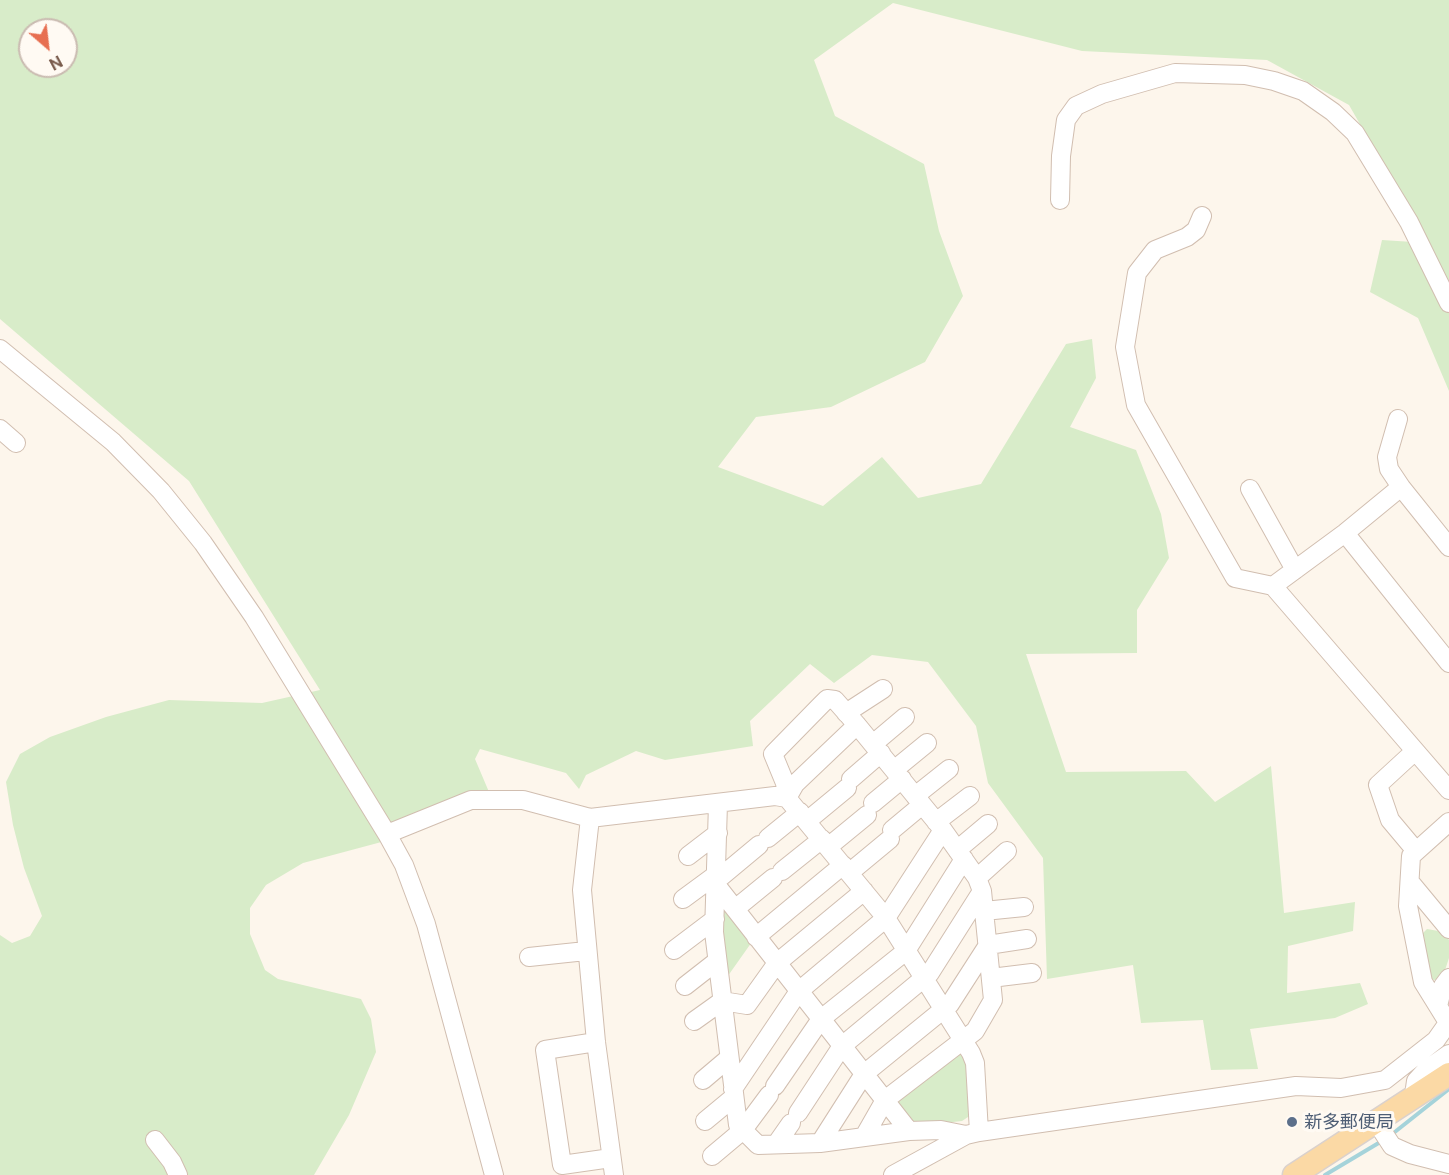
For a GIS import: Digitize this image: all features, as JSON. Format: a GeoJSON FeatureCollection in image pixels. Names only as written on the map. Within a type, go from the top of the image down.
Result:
{"type":"FeatureCollection","features":[{"type":"Feature","properties":{"kind":"main road"},"geometry":{"type":"LineString","coordinates":[[1294,1175],[1375,1120],[1449,1074]]}},
{"type":"Feature","properties":{"kind":"street"},"geometry":{"type":"LineString","coordinates":[[1060,200],[1061,156],[1066,120],[1076,106],[1102,94],[1175,73],[1245,75],[1274,81],[1303,91],[1333,112],[1355,133],[1409,222],[1449,303]]}},
{"type":"Feature","properties":{"kind":"street"},"geometry":{"type":"LineString","coordinates":[[1202,216],[1196,230],[1187,237],[1155,250],[1137,273],[1125,347],[1136,405],[1235,578],[1273,586],[1415,751],[1446,781]]}},
{"type":"Feature","properties":{"kind":"street"},"geometry":{"type":"LineString","coordinates":[[0,349],[113,442],[161,491],[203,543],[254,617],[387,834],[404,866],[426,924],[494,1175]]}},
{"type":"Feature","properties":{"kind":"street"},"geometry":{"type":"LineString","coordinates":[[1398,419],[1387,457],[1389,469],[1401,488],[1449,547]]}},
{"type":"Feature","properties":{"kind":"street"},"geometry":{"type":"LineString","coordinates":[[0,429],[16,443]]}},
{"type":"Feature","properties":{"kind":"street"},"geometry":{"type":"LineString","coordinates":[[1273,586],[1401,488]]}},
{"type":"Feature","properties":{"kind":"street"},"geometry":{"type":"LineString","coordinates":[[1250,489],[1295,570]]}},
{"type":"Feature","properties":{"kind":"street"},"geometry":{"type":"LineString","coordinates":[[1345,533],[1449,663]]}},
{"type":"Feature","properties":{"kind":"street"},"geometry":{"type":"LineString","coordinates":[[787,798],[795,784],[852,719],[883,689]]}},
{"type":"Feature","properties":{"kind":"street"},"geometry":{"type":"LineString","coordinates":[[865,1135],[885,1100],[962,1038],[975,1031],[993,1000],[980,885],[940,826],[919,800],[835,700],[827,699],[773,754],[785,783],[787,798],[886,918],[962,1038],[975,1063],[972,1133]]}},
{"type":"Feature","properties":{"kind":"street"},"geometry":{"type":"LineString","coordinates":[[683,899],[717,880],[764,841],[804,816],[849,783],[905,717]]}},
{"type":"Feature","properties":{"kind":"street"},"geometry":{"type":"LineString","coordinates":[[735,909],[870,809],[927,743]]}},
{"type":"Feature","properties":{"kind":"street"},"geometry":{"type":"LineString","coordinates":[[1415,751],[1377,785],[1390,820],[1416,851]]}},
{"type":"Feature","properties":{"kind":"street"},"geometry":{"type":"LineString","coordinates":[[756,937],[891,834],[949,769]]}},
{"type":"Feature","properties":{"kind":"street"},"geometry":{"type":"LineString","coordinates":[[387,834],[471,800],[523,800],[590,818],[774,796],[787,798]]}},
{"type":"Feature","properties":{"kind":"street"},"geometry":{"type":"LineString","coordinates":[[705,1121],[733,1093],[799,991],[886,918],[940,826],[970,796]]}},
{"type":"Feature","properties":{"kind":"street"},"geometry":{"type":"LineString","coordinates":[[718,804],[715,919],[717,961],[738,1125],[758,1145],[820,1143],[865,1135],[909,1131],[941,1130],[972,1133],[1296,1086],[1341,1088],[1368,1085],[1385,1080],[1436,1040],[1448,1023],[1423,982],[1416,956],[1408,906],[1411,856],[1449,822]]}},
{"type":"Feature","properties":{"kind":"street"},"geometry":{"type":"LineString","coordinates":[[590,818],[582,890],[586,951],[613,1167],[562,1165],[545,1050],[596,1042]]}},
{"type":"Feature","properties":{"kind":"street"},"geometry":{"type":"LineString","coordinates":[[712,1156],[743,1130],[821,1019],[906,951],[960,854],[988,824]]}},
{"type":"Feature","properties":{"kind":"street"},"geometry":{"type":"LineString","coordinates":[[688,856],[718,833]]}},
{"type":"Feature","properties":{"kind":"street"},"geometry":{"type":"LineString","coordinates":[[777,1143],[842,1046],[925,979],[980,885],[1007,851]]}},
{"type":"Feature","properties":{"kind":"street"},"geometry":{"type":"LineString","coordinates":[[717,880],[756,937],[909,1131]]}},
{"type":"Feature","properties":{"kind":"street"},"geometry":{"type":"LineString","coordinates":[[1410,882],[1447,922]]}},
{"type":"Feature","properties":{"kind":"street"},"geometry":{"type":"LineString","coordinates":[[694,1021],[722,1001],[747,1005],[777,963],[864,891]]}},
{"type":"Feature","properties":{"kind":"street"},"geometry":{"type":"LineString","coordinates":[[984,911],[1024,907]]}},
{"type":"Feature","properties":{"kind":"street"},"geometry":{"type":"LineString","coordinates":[[674,950],[715,919]]}},
{"type":"Feature","properties":{"kind":"street"},"geometry":{"type":"LineString","coordinates":[[820,1143],[864,1074],[950,1004],[988,945],[1028,939]]}},
{"type":"Feature","properties":{"kind":"street"},"geometry":{"type":"LineString","coordinates":[[529,957],[586,951]]}},
{"type":"Feature","properties":{"kind":"street"},"geometry":{"type":"LineString","coordinates":[[685,986],[717,961]]}},
{"type":"Feature","properties":{"kind":"street"},"geometry":{"type":"LineString","coordinates":[[991,978],[1032,973]]}},
{"type":"Feature","properties":{"kind":"street"},"geometry":{"type":"LineString","coordinates":[[1438,1006],[1443,986],[1449,978]]}},
{"type":"Feature","properties":{"kind":"street"},"geometry":{"type":"LineString","coordinates":[[1414,1095],[1416,1081],[1426,1070],[1449,1054]]}},
{"type":"Feature","properties":{"kind":"street"},"geometry":{"type":"LineString","coordinates":[[703,1080],[729,1058]]}},
{"type":"Feature","properties":{"kind":"street"},"geometry":{"type":"LineString","coordinates":[[1375,1120],[1392,1146],[1449,1164]]}},
{"type":"Feature","properties":{"kind":"street"},"geometry":{"type":"LineString","coordinates":[[893,1175],[972,1133]]}},
{"type":"Feature","properties":{"kind":"street"},"geometry":{"type":"LineString","coordinates":[[155,1140],[178,1175]]}},
{"type":"Feature","properties":{"kind":"green space"},"geometry":{"type":"Polygon","coordinates":[[[0,0],[1449,0],[1449,391],[1418,318],[1370,292],[1382,240],[1428,243],[1349,105],[1267,60],[1082,51],[893,3],[814,60],[835,116],[924,164],[939,231],[963,296],[925,362],[831,407],[756,417],[718,467],[823,506],[882,457],[918,498],[981,484],[1066,344],[1092,339],[1096,378],[1070,427],[1136,450],[1161,514],[1169,558],[1137,610],[1137,653],[1026,654],[1066,772],[1186,771],[1215,802],[1271,766],[1284,913],[1355,902],[1353,931],[1288,946],[1287,993],[1360,983],[1368,1004],[1335,1018],[1250,1029],[1258,1069],[1211,1070],[1203,1020],[1141,1023],[1133,965],[1047,979],[1043,858],[988,783],[976,726],[928,662],[872,655],[834,683],[810,664],[750,721],[753,746],[665,760],[636,751],[586,775],[579,789],[566,773],[480,749],[475,759],[489,792],[482,802],[415,833],[303,863],[266,885],[250,908],[250,934],[265,970],[278,979],[361,999],[371,1019],[376,1052],[349,1115],[314,1175],[0,1175],[0,935],[12,943],[30,936],[42,916],[24,868],[13,825],[6,782],[20,754],[50,737],[106,717],[169,700],[262,703],[320,690],[189,481],[0,319],[0,0]]]}},
{"type":"Feature","properties":{"kind":"green space"},"geometry":{"type":"Polygon","coordinates":[[[724,901],[754,939],[725,980],[718,932],[724,901]]]}},
{"type":"Feature","properties":{"kind":"green space"},"geometry":{"type":"Polygon","coordinates":[[[1427,929],[1444,932],[1449,940],[1449,958],[1443,976],[1435,980],[1429,979],[1421,935],[1427,929]]]}},
{"type":"Feature","properties":{"kind":"green space"},"geometry":{"type":"Polygon","coordinates":[[[958,1045],[968,1062],[971,1115],[962,1121],[917,1126],[909,1123],[892,1100],[958,1045]]]}},
{"type":"Feature","properties":{"kind":"waterway"},"geometry":{"type":"LineString","coordinates":[[1391,1135],[1449,1089]]}},
{"type":"Feature","properties":{"kind":"waterway"},"geometry":{"type":"LineString","coordinates":[[1325,1175],[1382,1141]]}},
{"type":"Feature","properties":{"kind":"place","name":"新多郵便局"},"geometry":{"type":"Point","coordinates":[1292,1122]}}]}
